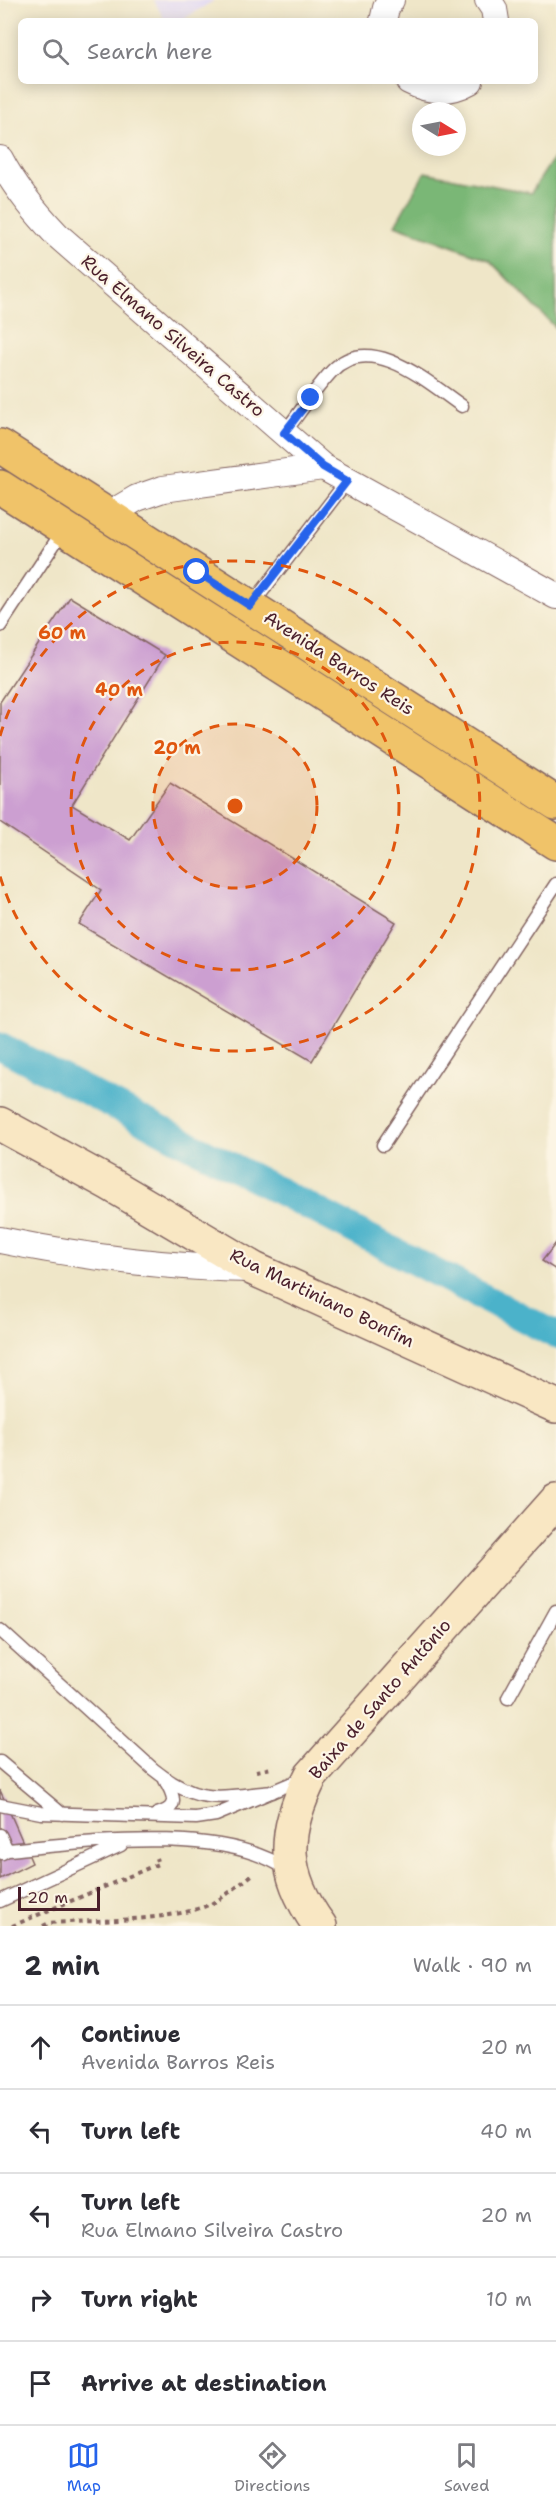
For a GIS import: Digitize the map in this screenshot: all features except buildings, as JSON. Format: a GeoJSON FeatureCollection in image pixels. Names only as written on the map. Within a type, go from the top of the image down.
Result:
{"type":"FeatureCollection","features":[{"type":"Feature","properties":{"kind":"main road","name":"Avenida Barros Reis"},"geometry":{"type":"LineString","coordinates":[[0,446],[556,802]]}},
{"type":"Feature","properties":{"kind":"main road","name":"Avenida Barros Reis"},"geometry":{"type":"LineString","coordinates":[[0,487],[556,843]]}},
{"type":"Feature","properties":{"kind":"street"},"geometry":{"type":"LineString","coordinates":[[384,18],[386,8],[392,0]]}},
{"type":"Feature","properties":{"kind":"street"},"geometry":{"type":"LineString","coordinates":[[488,0],[494,9],[496,18]]}},
{"type":"Feature","properties":{"kind":"street"},"geometry":{"type":"LineString","coordinates":[[415,84],[422,88],[441,91],[465,84]]}},
{"type":"Feature","properties":{"kind":"street","name":"Rua Elmano Silveira Castro"},"geometry":{"type":"LineString","coordinates":[[0,159],[11,181],[32,210],[57,235],[323,467],[556,596]]}},
{"type":"Feature","properties":{"kind":"street"},"geometry":{"type":"LineString","coordinates":[[108,515],[137,498],[163,489],[323,467]]}},
{"type":"Feature","properties":{"kind":"street","name":"Rua Martiniano Bonfim"},"geometry":{"type":"LineString","coordinates":[[0,1124],[110,1184],[254,1269],[556,1406]]}},
{"type":"Feature","properties":{"kind":"street"},"geometry":{"type":"LineString","coordinates":[[0,1240],[147,1263],[199,1268],[254,1269]]}},
{"type":"Feature","properties":{"kind":"street","name":"Baixa de Santo Antônio"},"geometry":{"type":"LineString","coordinates":[[320,1926],[282,1865],[290,1843],[297,1808],[311,1776],[556,1501]]}},
{"type":"Feature","properties":{"kind":"lane"},"geometry":{"type":"LineString","coordinates":[[284,433],[333,369],[346,361],[363,357],[381,358],[401,364],[462,406]]}},
{"type":"Feature","properties":{"kind":"lane"},"geometry":{"type":"LineString","coordinates":[[250,606],[347,481]]}},
{"type":"Feature","properties":{"kind":"lane"},"geometry":{"type":"LineString","coordinates":[[0,626],[64,528]]}},
{"type":"Feature","properties":{"kind":"lane"},"geometry":{"type":"LineString","coordinates":[[383,1145],[556,884]]}},
{"type":"Feature","properties":{"kind":"lane"},"geometry":{"type":"LineString","coordinates":[[508,1698],[556,1611]]}},
{"type":"Feature","properties":{"kind":"lane"},"geometry":{"type":"LineString","coordinates":[[0,1630],[177,1788],[193,1795],[211,1797],[272,1792]]}},
{"type":"Feature","properties":{"kind":"lane"},"geometry":{"type":"LineString","coordinates":[[0,1762],[62,1814]]}},
{"type":"Feature","properties":{"kind":"lane"},"geometry":{"type":"LineString","coordinates":[[0,1805],[41,1813],[196,1818],[216,1815],[311,1776]]}},
{"type":"Feature","properties":{"kind":"lane"},"geometry":{"type":"LineString","coordinates":[[153,1816],[167,1811],[172,1805],[173,1797],[163,1777]]}},
{"type":"Feature","properties":{"kind":"lane"},"geometry":{"type":"LineString","coordinates":[[0,1835],[4,1852],[168,1839],[238,1848],[282,1865]]}},
{"type":"Feature","properties":{"kind":"lane"},"geometry":{"type":"LineString","coordinates":[[0,1901],[127,1842]]}},
{"type":"Feature","properties":{"kind":"path"},"geometry":{"type":"LineString","coordinates":[[252,1772],[273,1768]]}},
{"type":"Feature","properties":{"kind":"path"},"geometry":{"type":"LineString","coordinates":[[12,1926],[158,1864],[156,1857]]}},
{"type":"Feature","properties":{"kind":"path"},"geometry":{"type":"LineString","coordinates":[[43,1926],[49,1923],[193,1911],[282,1865]]}},
{"type":"Feature","properties":{"kind":"shaded area"},"geometry":{"type":"Polygon","coordinates":[[[154,0],[215,0],[185,18],[163,18],[154,0]]]}},
{"type":"Feature","properties":{"kind":"green space"},"geometry":{"type":"Polygon","coordinates":[[[556,154],[556,328],[489,260],[395,225],[425,172],[531,193],[556,154]]]}},
{"type":"Feature","properties":{"kind":"waterway"},"geometry":{"type":"LineString","coordinates":[[0,1046],[556,1335]]}},
{"type":"Feature","properties":{"kind":"route"},"geometry":{"type":"LineString","coordinates":[[197,572],[250,606],[347,481],[323,467],[284,433],[311,398]]}}]}
